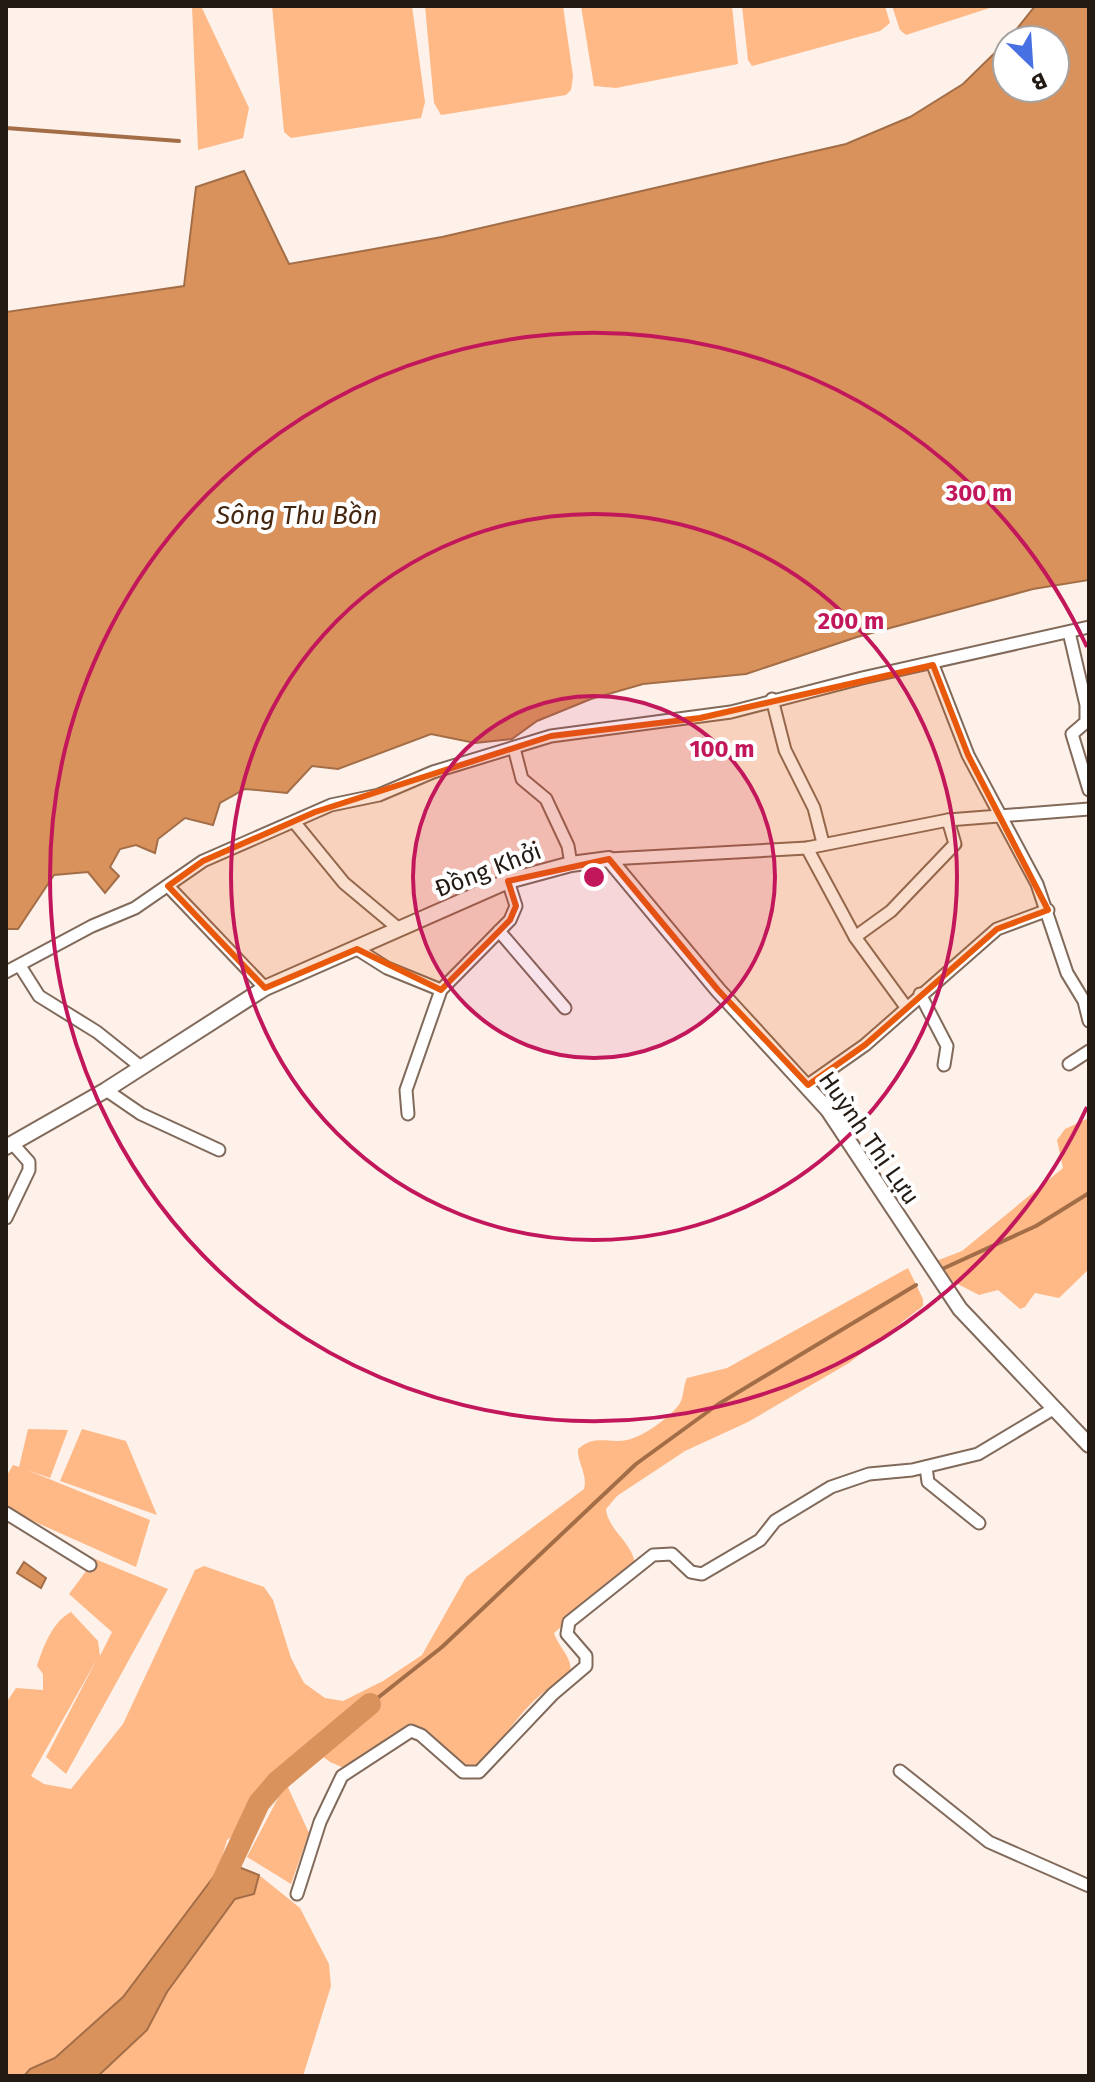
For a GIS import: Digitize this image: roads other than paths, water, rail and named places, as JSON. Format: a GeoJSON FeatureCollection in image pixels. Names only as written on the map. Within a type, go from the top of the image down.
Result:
{"type":"FeatureCollection","features":[{"type":"Feature","properties":{"kind":"street"},"geometry":{"type":"LineString","coordinates":[[6,972],[92,926],[135,908],[203,861],[331,805],[379,795],[433,772],[565,733],[673,723],[731,712],[772,699],[899,669],[933,665],[1089,627]]}},
{"type":"Feature","properties":{"kind":"street"},"geometry":{"type":"LineString","coordinates":[[1069,632],[1086,705],[1086,722],[1072,734],[1073,746],[1089,790]]}},
{"type":"Feature","properties":{"kind":"street"},"geometry":{"type":"LineString","coordinates":[[933,665],[968,755],[1048,910],[1067,973],[1086,1000],[1089,1021]]}},
{"type":"Feature","properties":{"kind":"street"},"geometry":{"type":"LineString","coordinates":[[772,699],[785,750],[814,808],[823,843]]}},
{"type":"Feature","properties":{"kind":"street"},"geometry":{"type":"LineString","coordinates":[[514,748],[522,779],[546,799],[568,846],[571,864]]}},
{"type":"Feature","properties":{"kind":"street","name":"Đồng Khởi"},"geometry":{"type":"LineString","coordinates":[[9,1145],[106,1090],[265,988],[508,881],[571,864],[609,859],[807,848],[948,820],[1000,813],[1089,809]]}},
{"type":"Feature","properties":{"kind":"street"},"geometry":{"type":"LineString","coordinates":[[855,937],[891,911],[955,844],[948,820]]}},
{"type":"Feature","properties":{"kind":"street"},"geometry":{"type":"LineString","coordinates":[[295,823],[344,883],[399,929]]}},
{"type":"Feature","properties":{"kind":"street"},"geometry":{"type":"LineString","coordinates":[[807,848],[855,937],[906,1007]]}},
{"type":"Feature","properties":{"kind":"street","name":"Huỳnh Thị Lựu"},"geometry":{"type":"LineString","coordinates":[[609,859],[718,990],[808,1085],[846,1135],[945,1290],[1000,1355],[1089,1445]]}},
{"type":"Feature","properties":{"kind":"street"},"geometry":{"type":"LineString","coordinates":[[408,1114],[406,1090],[441,990],[499,931],[516,906],[508,881]]}},
{"type":"Feature","properties":{"kind":"street"},"geometry":{"type":"LineString","coordinates":[[168,886],[265,988]]}},
{"type":"Feature","properties":{"kind":"street"},"geometry":{"type":"LineString","coordinates":[[808,1085],[865,1045],[997,929],[1048,910]]}},
{"type":"Feature","properties":{"kind":"street"},"geometry":{"type":"LineString","coordinates":[[499,931],[565,1008]]}},
{"type":"Feature","properties":{"kind":"street"},"geometry":{"type":"LineString","coordinates":[[357,949],[387,968],[441,990]]}},
{"type":"Feature","properties":{"kind":"street"},"geometry":{"type":"LineString","coordinates":[[20,966],[39,996],[97,1032],[141,1067]]}},
{"type":"Feature","properties":{"kind":"street"},"geometry":{"type":"LineString","coordinates":[[920,994],[947,1046],[944,1065]]}},
{"type":"Feature","properties":{"kind":"street"},"geometry":{"type":"LineString","coordinates":[[1069,1064],[1089,1051]]}},
{"type":"Feature","properties":{"kind":"street"},"geometry":{"type":"LineString","coordinates":[[106,1090],[141,1114],[219,1150]]}},
{"type":"Feature","properties":{"kind":"street"},"geometry":{"type":"LineString","coordinates":[[6,1218],[29,1170],[29,1162],[9,1145]]}},
{"type":"Feature","properties":{"kind":"street"},"geometry":{"type":"LineString","coordinates":[[297,1894],[320,1822],[344,1773],[411,1731],[421,1735],[463,1772],[479,1772],[553,1694],[586,1666],[586,1656],[567,1634],[569,1622],[655,1554],[672,1554],[691,1572],[702,1574],[760,1540],[775,1521],[831,1487],[869,1474],[926,1467],[991,1448],[1053,1409]]}},
{"type":"Feature","properties":{"kind":"street"},"geometry":{"type":"LineString","coordinates":[[926,1467],[928,1482],[979,1523]]}},
{"type":"Feature","properties":{"kind":"street"},"geometry":{"type":"LineString","coordinates":[[6,1513],[90,1565]]}},
{"type":"Feature","properties":{"kind":"street"},"geometry":{"type":"LineString","coordinates":[[900,1771],[989,1842],[1089,1885]]}},
{"type":"Feature","properties":{"kind":"water","name":"Sông Thu Bồn"},"geometry":{"type":"Polygon","coordinates":[[[1035,6],[1089,6],[1089,580],[1033,589],[857,637],[746,674],[643,684],[591,699],[537,721],[512,739],[475,743],[431,734],[338,769],[312,766],[287,793],[245,789],[220,803],[213,825],[185,818],[158,839],[155,853],[136,845],[120,849],[110,867],[119,876],[105,893],[88,872],[54,875],[18,929],[6,929],[6,312],[184,286],[196,187],[244,171],[289,264],[442,237],[846,144],[910,117],[963,84],[991,57],[991,104],[1071,104],[1071,24],[1021,24],[1035,6]]]}},
{"type":"Feature","properties":{"kind":"water"},"geometry":{"type":"Polygon","coordinates":[[[24,1562],[46,1578],[41,1588],[17,1573],[24,1562]]]}},
{"type":"Feature","properties":{"kind":"water"},"geometry":{"type":"Polygon","coordinates":[[[231,1864],[259,1875],[254,1894],[235,1899],[167,1992],[147,2030],[98,2076],[24,2076],[30,2069],[55,2058],[123,1997],[218,1871],[231,1864]]]}},
{"type":"Feature","properties":{"kind":"waterway"},"geometry":{"type":"LineString","coordinates":[[6,128],[179,141]]}},
{"type":"Feature","properties":{"kind":"waterway"},"geometry":{"type":"LineString","coordinates":[[940,1270],[1036,1226],[1089,1193]]}},
{"type":"Feature","properties":{"kind":"waterway"},"geometry":{"type":"LineString","coordinates":[[370,1704],[442,1647],[636,1464],[717,1405],[916,1285]]}},
{"type":"Feature","properties":{"kind":"waterway"},"geometry":{"type":"LineString","coordinates":[[218,1891],[259,1803],[277,1782],[370,1704]]}}]}
